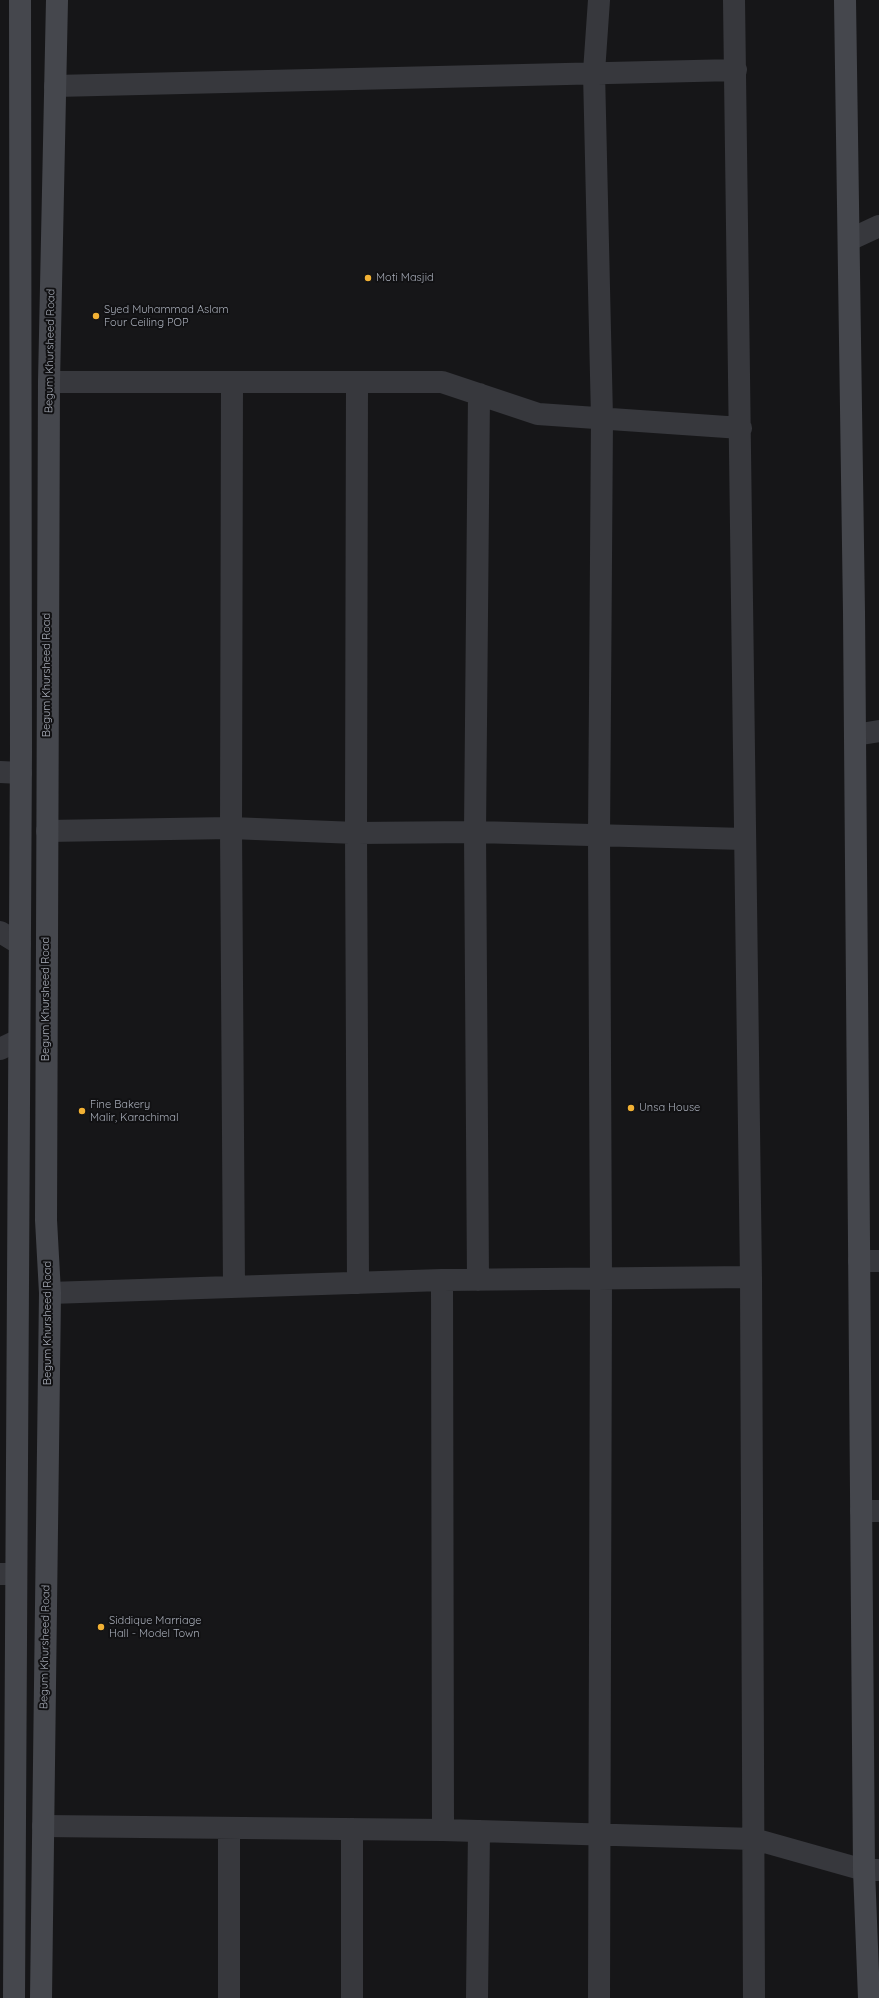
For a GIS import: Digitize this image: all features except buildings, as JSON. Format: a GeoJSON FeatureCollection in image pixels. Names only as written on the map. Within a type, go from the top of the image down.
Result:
{"type":"FeatureCollection","features":[{"type":"Feature","properties":{"kind":"main road"},"geometry":{"type":"LineString","coordinates":[[14,1998],[7,1821],[8,1574],[20,1228],[9,1044],[20,944],[10,773],[20,0]]}},
{"type":"Feature","properties":{"kind":"main road","name":"Begum Khursheed Road"},"geometry":{"type":"LineString","coordinates":[[40,1998],[50,1293],[46,1220],[49,382],[57,0]]}},
{"type":"Feature","properties":{"kind":"main road"},"geometry":{"type":"LineString","coordinates":[[845,0],[855,735],[869,1261],[872,1870],[869,1998]]}},
{"type":"Feature","properties":{"kind":"street"},"geometry":{"type":"LineString","coordinates":[[598,0],[594,72],[602,418],[599,837],[601,1278],[599,1998]]}},
{"type":"Feature","properties":{"kind":"street"},"geometry":{"type":"LineString","coordinates":[[734,0],[752,1277],[754,1998]]}},
{"type":"Feature","properties":{"kind":"street"},"geometry":{"type":"LineString","coordinates":[[55,86],[594,72],[736,70]]}},
{"type":"Feature","properties":{"kind":"street"},"geometry":{"type":"LineString","coordinates":[[848,240],[879,226]]}},
{"type":"Feature","properties":{"kind":"street"},"geometry":{"type":"LineString","coordinates":[[49,382],[442,382],[538,414],[741,428]]}},
{"type":"Feature","properties":{"kind":"street"},"geometry":{"type":"LineString","coordinates":[[232,382],[231,828],[234,1287]]}},
{"type":"Feature","properties":{"kind":"street"},"geometry":{"type":"LineString","coordinates":[[357,382],[356,834],[358,1283]]}},
{"type":"Feature","properties":{"kind":"street"},"geometry":{"type":"LineString","coordinates":[[478,394],[475,832],[478,1280]]}},
{"type":"Feature","properties":{"kind":"street"},"geometry":{"type":"LineString","coordinates":[[855,735],[879,731]]}},
{"type":"Feature","properties":{"kind":"street"},"geometry":{"type":"LineString","coordinates":[[47,831],[231,828],[356,834],[475,832],[599,837],[745,839]]}},
{"type":"Feature","properties":{"kind":"street"},"geometry":{"type":"LineString","coordinates":[[0,932],[20,944]]}},
{"type":"Feature","properties":{"kind":"street"},"geometry":{"type":"LineString","coordinates":[[50,1293],[442,1280],[752,1277]]}},
{"type":"Feature","properties":{"kind":"street"},"geometry":{"type":"LineString","coordinates":[[442,1280],[442,1830]]}},
{"type":"Feature","properties":{"kind":"street"},"geometry":{"type":"LineString","coordinates":[[43,1826],[442,1830],[754,1839],[872,1870]]}},
{"type":"Feature","properties":{"kind":"street"},"geometry":{"type":"LineString","coordinates":[[229,1828],[229,1998]]}},
{"type":"Feature","properties":{"kind":"street"},"geometry":{"type":"LineString","coordinates":[[352,1829],[352,1998]]}},
{"type":"Feature","properties":{"kind":"street"},"geometry":{"type":"LineString","coordinates":[[477,1998],[479,1831]]}},
{"type":"Feature","properties":{"kind":"place","name":"Moti Masjid"},"geometry":{"type":"Point","coordinates":[368,278]}},
{"type":"Feature","properties":{"kind":"place","name":"Syed Muhammad Aslam Four Ceiling POP"},"geometry":{"type":"Point","coordinates":[96,316]}},
{"type":"Feature","properties":{"kind":"place","name":"Unsa House"},"geometry":{"type":"Point","coordinates":[631,1108]}},
{"type":"Feature","properties":{"kind":"place","name":"Fine Bakery Malir, Karachimal"},"geometry":{"type":"Point","coordinates":[82,1111]}},
{"type":"Feature","properties":{"kind":"place","name":"Siddique Marriage Hall - Model Town"},"geometry":{"type":"Point","coordinates":[101,1627]}}]}
